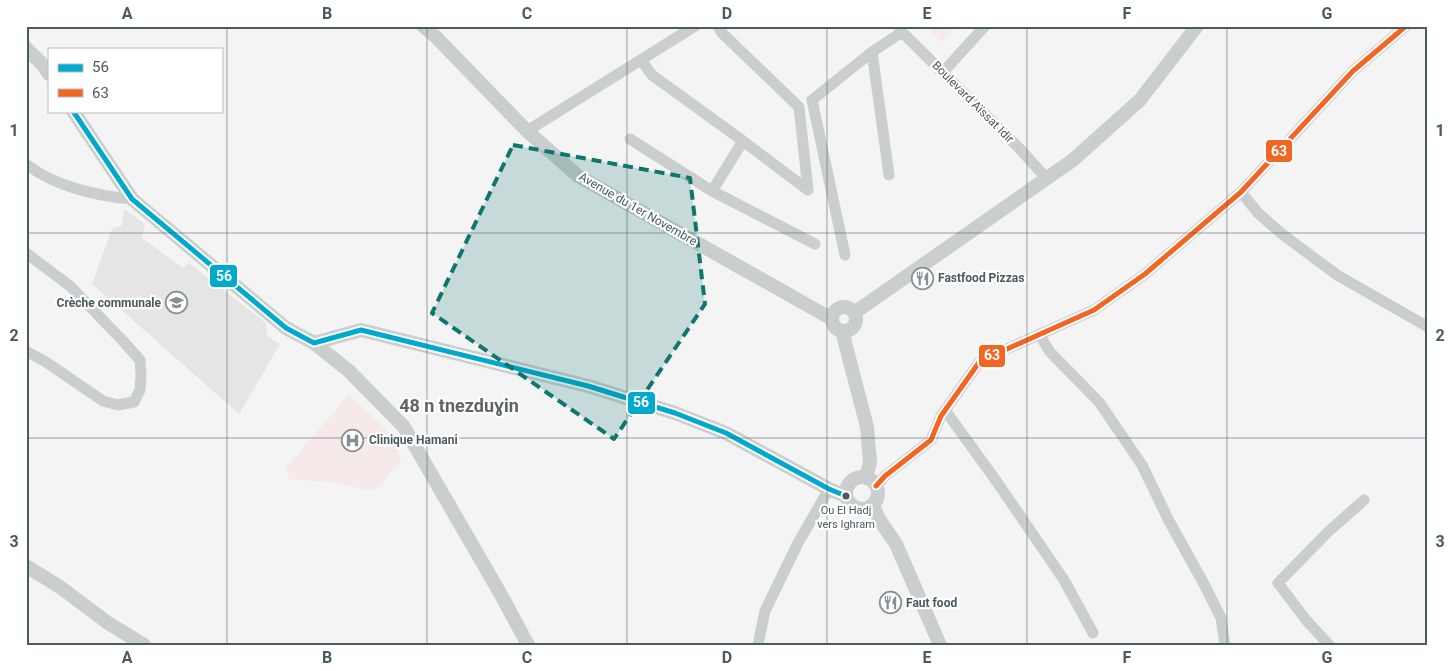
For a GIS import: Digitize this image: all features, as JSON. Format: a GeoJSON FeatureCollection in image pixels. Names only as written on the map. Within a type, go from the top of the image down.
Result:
{"type":"FeatureCollection","features":[{"type":"Feature","properties":{"kind":"street","name":"Avenue du 1er Novembre"},"geometry":{"type":"LineString","coordinates":[[423,26],[528,131],[578,176],[832,319]]}},
{"type":"Feature","properties":{"kind":"street"},"geometry":{"type":"LineString","coordinates":[[641,60],[652,76],[808,190],[799,107],[722,33],[718,26]]}},
{"type":"Feature","properties":{"kind":"street"},"geometry":{"type":"LineString","coordinates":[[943,72],[985,26]]}},
{"type":"Feature","properties":{"kind":"street"},"geometry":{"type":"LineString","coordinates":[[854,313],[1079,155],[1140,100],[1197,26]]}},
{"type":"Feature","properties":{"kind":"street"},"geometry":{"type":"LineString","coordinates":[[842,331],[867,427],[871,482],[877,496],[873,505],[868,508],[859,509],[850,503],[846,496],[846,490],[850,482],[858,478],[871,482],[885,476],[931,440],[941,416],[980,361],[1094,310],[1145,274],[1241,192],[1353,71],[1406,26]]}},
{"type":"Feature","properties":{"kind":"street"},"geometry":{"type":"LineString","coordinates":[[528,131],[689,28]]}},
{"type":"Feature","properties":{"kind":"street"},"geometry":{"type":"LineString","coordinates":[[845,255],[812,100],[901,29]]}},
{"type":"Feature","properties":{"kind":"street","name":"Boulevard Aïssat Idir"},"geometry":{"type":"LineString","coordinates":[[901,29],[1021,150],[1047,179]]}},
{"type":"Feature","properties":{"kind":"street"},"geometry":{"type":"LineString","coordinates":[[26,48],[48,72]]}},
{"type":"Feature","properties":{"kind":"street"},"geometry":{"type":"LineString","coordinates":[[872,52],[889,175]]}},
{"type":"Feature","properties":{"kind":"street"},"geometry":{"type":"LineString","coordinates":[[74,112],[132,199],[286,328],[314,343],[349,371],[404,427],[528,645]]}},
{"type":"Feature","properties":{"kind":"street"},"geometry":{"type":"LineString","coordinates":[[630,139],[712,191],[815,244]]}},
{"type":"Feature","properties":{"kind":"street"},"geometry":{"type":"LineString","coordinates":[[712,191],[743,141]]}},
{"type":"Feature","properties":{"kind":"street"},"geometry":{"type":"LineString","coordinates":[[26,164],[36,172],[69,187],[132,199]]}},
{"type":"Feature","properties":{"kind":"street"},"geometry":{"type":"LineString","coordinates":[[1241,192],[1258,213],[1282,234],[1337,275],[1428,327]]}},
{"type":"Feature","properties":{"kind":"street"},"geometry":{"type":"LineString","coordinates":[[26,253],[70,286],[140,360],[140,390],[134,402],[118,405],[102,401],[46,362],[26,351]]}},
{"type":"Feature","properties":{"kind":"street"},"geometry":{"type":"LineString","coordinates":[[846,307],[854,313],[856,318],[850,330],[842,331],[834,327],[832,319],[837,310],[846,307]]}},
{"type":"Feature","properties":{"kind":"street"},"geometry":{"type":"LineString","coordinates":[[314,343],[361,330],[588,386],[675,413],[726,433],[846,496]]}},
{"type":"Feature","properties":{"kind":"street"},"geometry":{"type":"LineString","coordinates":[[1039,334],[1050,352],[1099,402],[1142,465],[1168,520],[1221,618],[1225,645]]}},
{"type":"Feature","properties":{"kind":"street"},"geometry":{"type":"LineString","coordinates":[[945,410],[1064,580],[1093,633]]}},
{"type":"Feature","properties":{"kind":"street"},"geometry":{"type":"LineString","coordinates":[[758,645],[765,611],[798,543],[829,488]]}},
{"type":"Feature","properties":{"kind":"street"},"geometry":{"type":"LineString","coordinates":[[1329,645],[1307,621],[1278,583],[1328,532],[1364,500]]}},
{"type":"Feature","properties":{"kind":"street"},"geometry":{"type":"LineString","coordinates":[[873,505],[896,544],[940,645]]}},
{"type":"Feature","properties":{"kind":"street"},"geometry":{"type":"LineString","coordinates":[[26,566],[60,587],[108,623],[144,645]]}},
{"type":"Feature","properties":{"kind":"highlighted area"},"geometry":{"type":"Polygon","coordinates":[[[513,145],[690,178],[705,304],[614,439],[432,313],[513,145]]]}},
{"type":"Feature","properties":{"kind":"shaded area"},"geometry":{"type":"Polygon","coordinates":[[[926,26],[957,26],[941,42],[926,26]]]}},
{"type":"Feature","properties":{"kind":"shaded area","name":"Crèche communale"},"geometry":{"type":"Polygon","coordinates":[[[124,209],[145,224],[142,238],[183,268],[189,263],[266,323],[267,336],[280,344],[239,414],[92,284],[112,229],[122,225],[124,209]]]}},
{"type":"Feature","properties":{"kind":"shaded area","name":"Clinique Hamani"},"geometry":{"type":"Polygon","coordinates":[[[349,394],[394,437],[401,461],[377,489],[369,491],[339,483],[288,479],[287,467],[349,394]]]}},
{"type":"Feature","properties":{"kind":"transit line","name":"63"},"geometry":{"type":"LineString","coordinates":[[876,486],[885,476],[931,440],[941,416],[980,361],[1094,310],[1145,274],[1241,192],[1353,71],[1406,26]]}},
{"type":"Feature","properties":{"kind":"transit line","name":"56"},"geometry":{"type":"LineString","coordinates":[[74,112],[132,199],[286,328],[314,343],[361,330],[588,386],[675,413],[726,433],[829,489],[846,496]]}},
{"type":"Feature","properties":{"kind":"place","name":"Fastfood Pizzas"},"geometry":{"type":"Point","coordinates":[922,278]}},
{"type":"Feature","properties":{"kind":"place","name":"Crèche communale"},"geometry":{"type":"Point","coordinates":[177,303]}},
{"type":"Feature","properties":{"kind":"place","name":"Clinique Hamani"},"geometry":{"type":"Point","coordinates":[353,440]}},
{"type":"Feature","properties":{"kind":"place","name":"Ou El Hadj vers Ighram"},"geometry":{"type":"Point","coordinates":[846,496]}},
{"type":"Feature","properties":{"kind":"place","name":"Faut food"},"geometry":{"type":"Point","coordinates":[890,603]}},
{"type":"Feature","properties":{"kind":"district","name":"48 n tnezduɣin"},"geometry":{"type":"Point","coordinates":[459,406]}}]}
